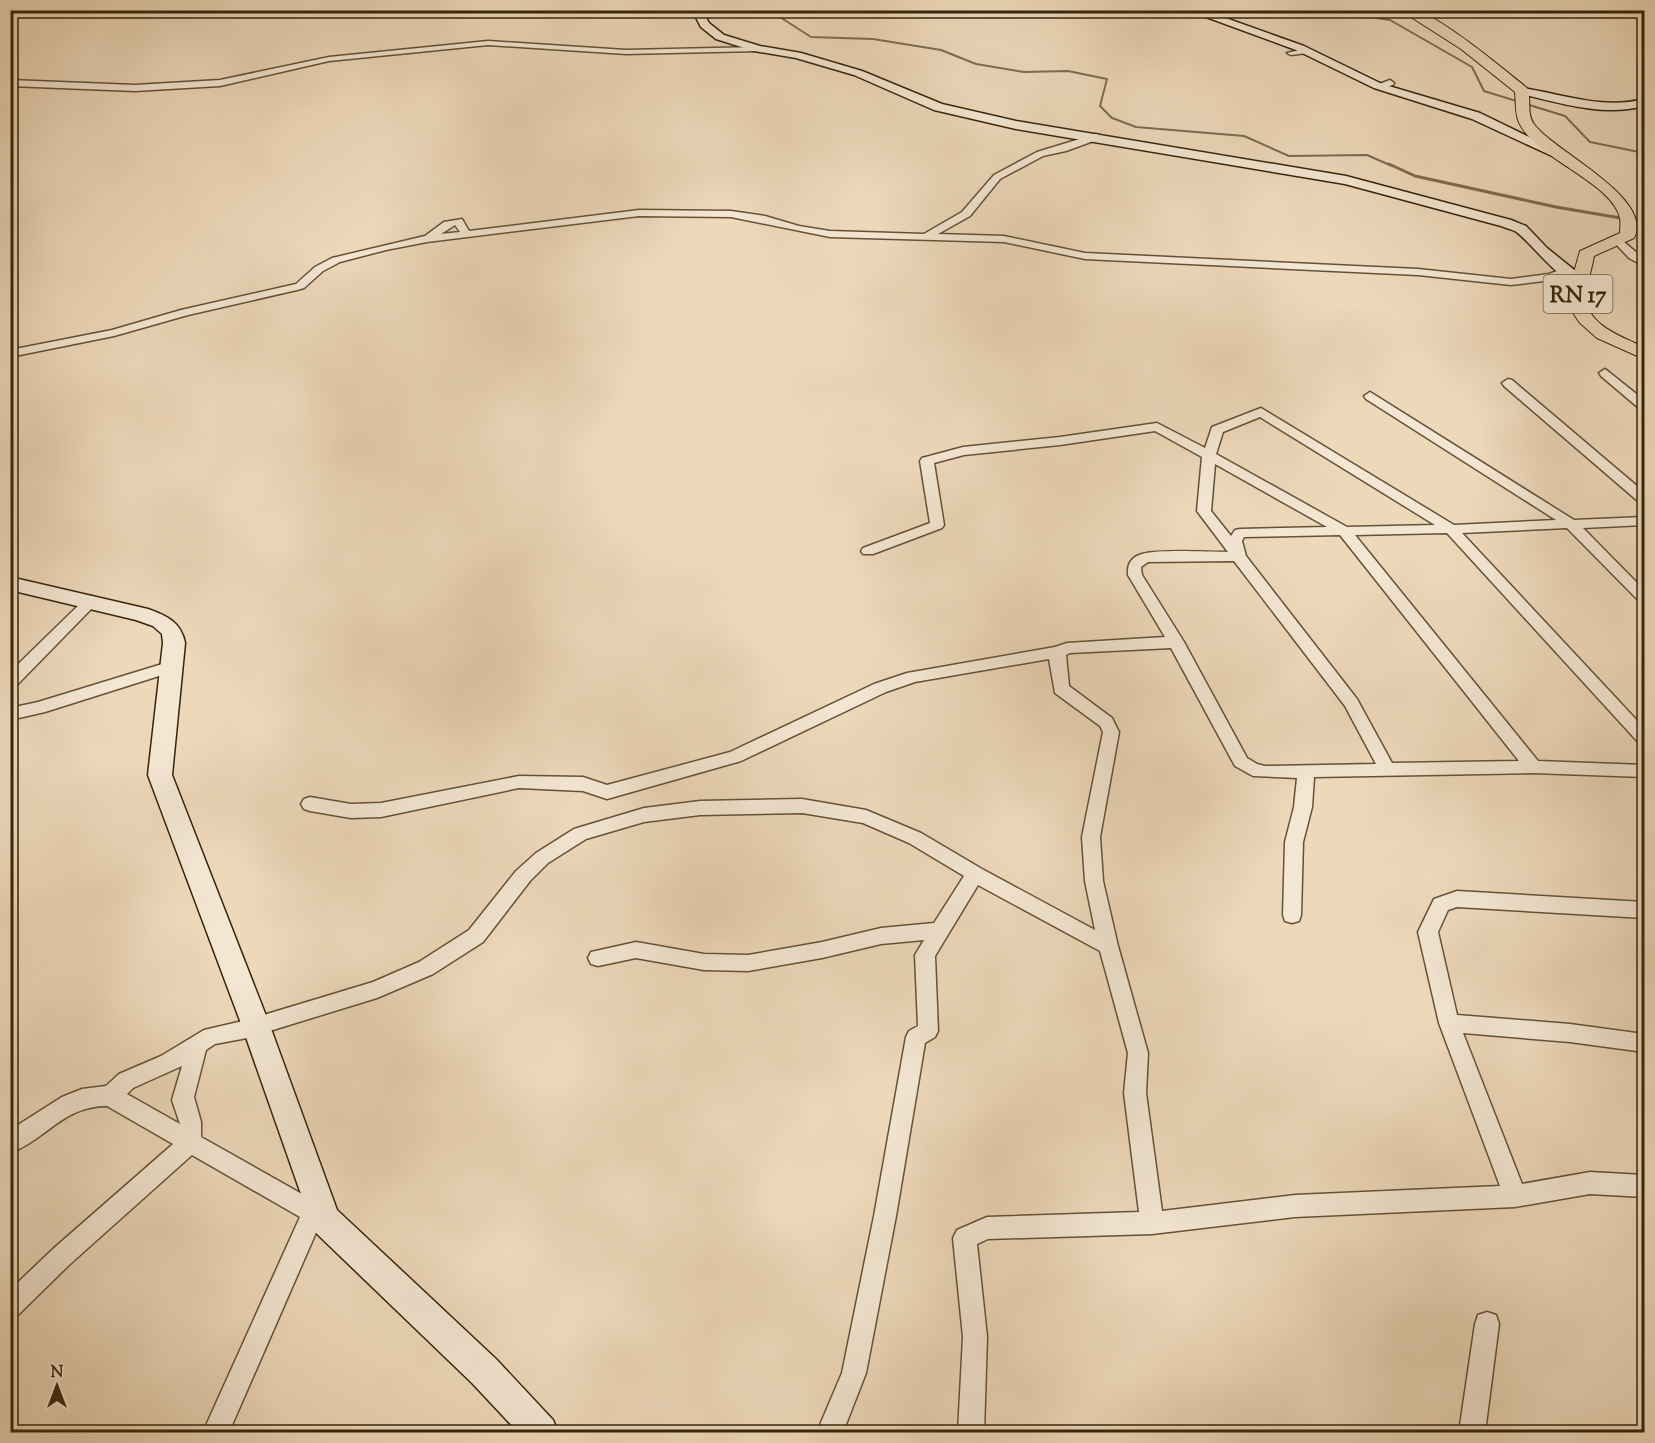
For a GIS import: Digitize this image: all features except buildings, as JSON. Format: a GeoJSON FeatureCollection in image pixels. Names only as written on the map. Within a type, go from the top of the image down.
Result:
{"type":"FeatureCollection","features":[{"type":"Feature","properties":{"kind":"main road"},"geometry":{"type":"LineString","coordinates":[[1405,10],[1434,26],[1490,65],[1522,99],[1527,124],[1554,152],[1610,193],[1624,228]]}},
{"type":"Feature","properties":{"kind":"main road","name":"RN 17"},"geometry":{"type":"LineString","coordinates":[[1624,228],[1586,254],[1586,268],[1574,275],[1577,301],[1584,319],[1602,333],[1644,354]]}},
{"type":"Feature","properties":{"kind":"street"},"geometry":{"type":"LineString","coordinates":[[697,10],[705,25],[714,34],[758,48],[796,55],[858,73],[949,110],[1016,125],[1346,180],[1506,223],[1521,229],[1542,251],[1574,275]]}},
{"type":"Feature","properties":{"kind":"street"},"geometry":{"type":"LineString","coordinates":[[1192,10],[1304,51],[1384,84],[1476,116],[1554,152]]}},
{"type":"Feature","properties":{"kind":"street"},"geometry":{"type":"LineString","coordinates":[[10,83],[135,88],[220,83],[329,59],[488,43],[613,52],[663,48],[758,48]]}},
{"type":"Feature","properties":{"kind":"street"},"geometry":{"type":"LineString","coordinates":[[1292,53],[1304,51]]}},
{"type":"Feature","properties":{"kind":"street"},"geometry":{"type":"LineString","coordinates":[[1522,99],[1634,108],[1644,103]]}},
{"type":"Feature","properties":{"kind":"street"},"geometry":{"type":"LineString","coordinates":[[926,237],[966,214],[997,177],[1040,154],[1063,149],[1096,137]]}},
{"type":"Feature","properties":{"kind":"street"},"geometry":{"type":"LineString","coordinates":[[10,354],[131,329],[185,312],[300,286],[319,269],[336,260],[427,239],[639,213],[692,212],[750,216],[799,229],[830,234],[1004,239],[1085,256],[1418,272],[1511,282],[1574,275]]}},
{"type":"Feature","properties":{"kind":"street"},"geometry":{"type":"LineString","coordinates":[[1624,228],[1632,256],[1644,263]]}},
{"type":"Feature","properties":{"kind":"street"},"geometry":{"type":"LineString","coordinates":[[1605,373],[1644,405]]}},
{"type":"Feature","properties":{"kind":"street"},"geometry":{"type":"LineString","coordinates":[[1508,383],[1644,499]]}},
{"type":"Feature","properties":{"kind":"street"},"geometry":{"type":"LineString","coordinates":[[1370,396],[1571,524],[1644,598]]}},
{"type":"Feature","properties":{"kind":"street"},"geometry":{"type":"LineString","coordinates":[[1387,769],[1351,703],[1204,511],[1209,456],[1217,430],[1261,412],[1451,529],[1644,738]]}},
{"type":"Feature","properties":{"kind":"street"},"geometry":{"type":"LineString","coordinates":[[868,551],[937,525],[927,461],[963,451],[1060,441],[1156,427],[1343,530],[1533,767]]}},
{"type":"Feature","properties":{"kind":"street"},"geometry":{"type":"LineString","coordinates":[[1239,556],[1235,541],[1240,533],[1451,529],[1644,521]]}},
{"type":"Feature","properties":{"kind":"street"},"geometry":{"type":"LineString","coordinates":[[1239,556],[1144,558],[1134,566],[1135,575],[1176,642],[1242,762],[1253,770],[1265,772],[1533,767],[1644,771]]}},
{"type":"Feature","properties":{"kind":"street"},"geometry":{"type":"LineString","coordinates":[[10,583],[141,614],[167,626],[174,638],[160,775],[256,1026],[319,1216],[216,1432]]}},
{"type":"Feature","properties":{"kind":"street"},"geometry":{"type":"LineString","coordinates":[[10,682],[91,601]]}},
{"type":"Feature","properties":{"kind":"street"},"geometry":{"type":"LineString","coordinates":[[310,804],[351,811],[381,810],[519,782],[582,784],[607,792],[735,758],[880,688],[913,677],[1059,652],[1067,648],[1176,642]]}},
{"type":"Feature","properties":{"kind":"street"},"geometry":{"type":"LineString","coordinates":[[1059,652],[1057,657],[1061,689],[1106,722],[1111,732],[1091,837],[1094,881],[1108,946],[1138,1053],[1135,1093],[1152,1223]]}},
{"type":"Feature","properties":{"kind":"street"},"geometry":{"type":"LineString","coordinates":[[10,714],[39,708],[172,666]]}},
{"type":"Feature","properties":{"kind":"street"},"geometry":{"type":"LineString","coordinates":[[1292,915],[1294,842],[1302,807],[1305,771]]}},
{"type":"Feature","properties":{"kind":"street"},"geometry":{"type":"LineString","coordinates":[[110,1096],[126,1081],[168,1064],[211,1036],[256,1026],[376,989],[426,968],[476,936],[523,876],[542,858],[580,834],[644,815],[700,808],[802,806],[866,816],[915,838],[975,874],[1108,946]]}},
{"type":"Feature","properties":{"kind":"street"},"geometry":{"type":"LineString","coordinates":[[831,1432],[854,1373],[883,1227],[916,1037],[928,1031],[925,955],[975,874]]}},
{"type":"Feature","properties":{"kind":"street"},"geometry":{"type":"LineString","coordinates":[[1515,1196],[1449,1023],[1428,932],[1441,904],[1457,899],[1644,910]]}},
{"type":"Feature","properties":{"kind":"street"},"geometry":{"type":"LineString","coordinates":[[598,958],[636,950],[704,962],[748,963],[822,950],[881,936],[940,931]]}},
{"type":"Feature","properties":{"kind":"street"},"geometry":{"type":"LineString","coordinates":[[1449,1023],[1570,1033],[1644,1043]]}},
{"type":"Feature","properties":{"kind":"street"},"geometry":{"type":"LineString","coordinates":[[10,1307],[61,1257],[190,1143],[189,1116],[182,1107],[183,1095],[196,1059],[196,1045]]}},
{"type":"Feature","properties":{"kind":"street"},"geometry":{"type":"LineString","coordinates":[[10,1143],[67,1104],[93,1094],[110,1096],[319,1216],[484,1371],[541,1432]]}},
{"type":"Feature","properties":{"kind":"street"},"geometry":{"type":"LineString","coordinates":[[971,1432],[975,1337],[965,1238],[987,1228],[1152,1223],[1295,1206],[1515,1196],[1590,1183],[1644,1186]]}},
{"type":"Feature","properties":{"kind":"street"},"geometry":{"type":"LineString","coordinates":[[1472,1432],[1487,1324]]}},
{"type":"Feature","properties":{"kind":"waterway"},"geometry":{"type":"LineString","coordinates":[[769,10],[811,37],[873,39],[941,50],[976,64],[1024,72],[1068,71],[1107,79],[1100,106],[1112,118],[1136,127],[1244,136],[1289,156],[1367,155],[1392,166]]}},
{"type":"Feature","properties":{"kind":"waterway"},"geometry":{"type":"LineString","coordinates":[[1326,10],[1390,20],[1472,67],[1484,91],[1565,116],[1590,142],[1644,153]]}},
{"type":"Feature","properties":{"kind":"waterway"},"geometry":{"type":"LineString","coordinates":[[1389,164],[1415,176],[1556,207],[1644,222]]}}]}
